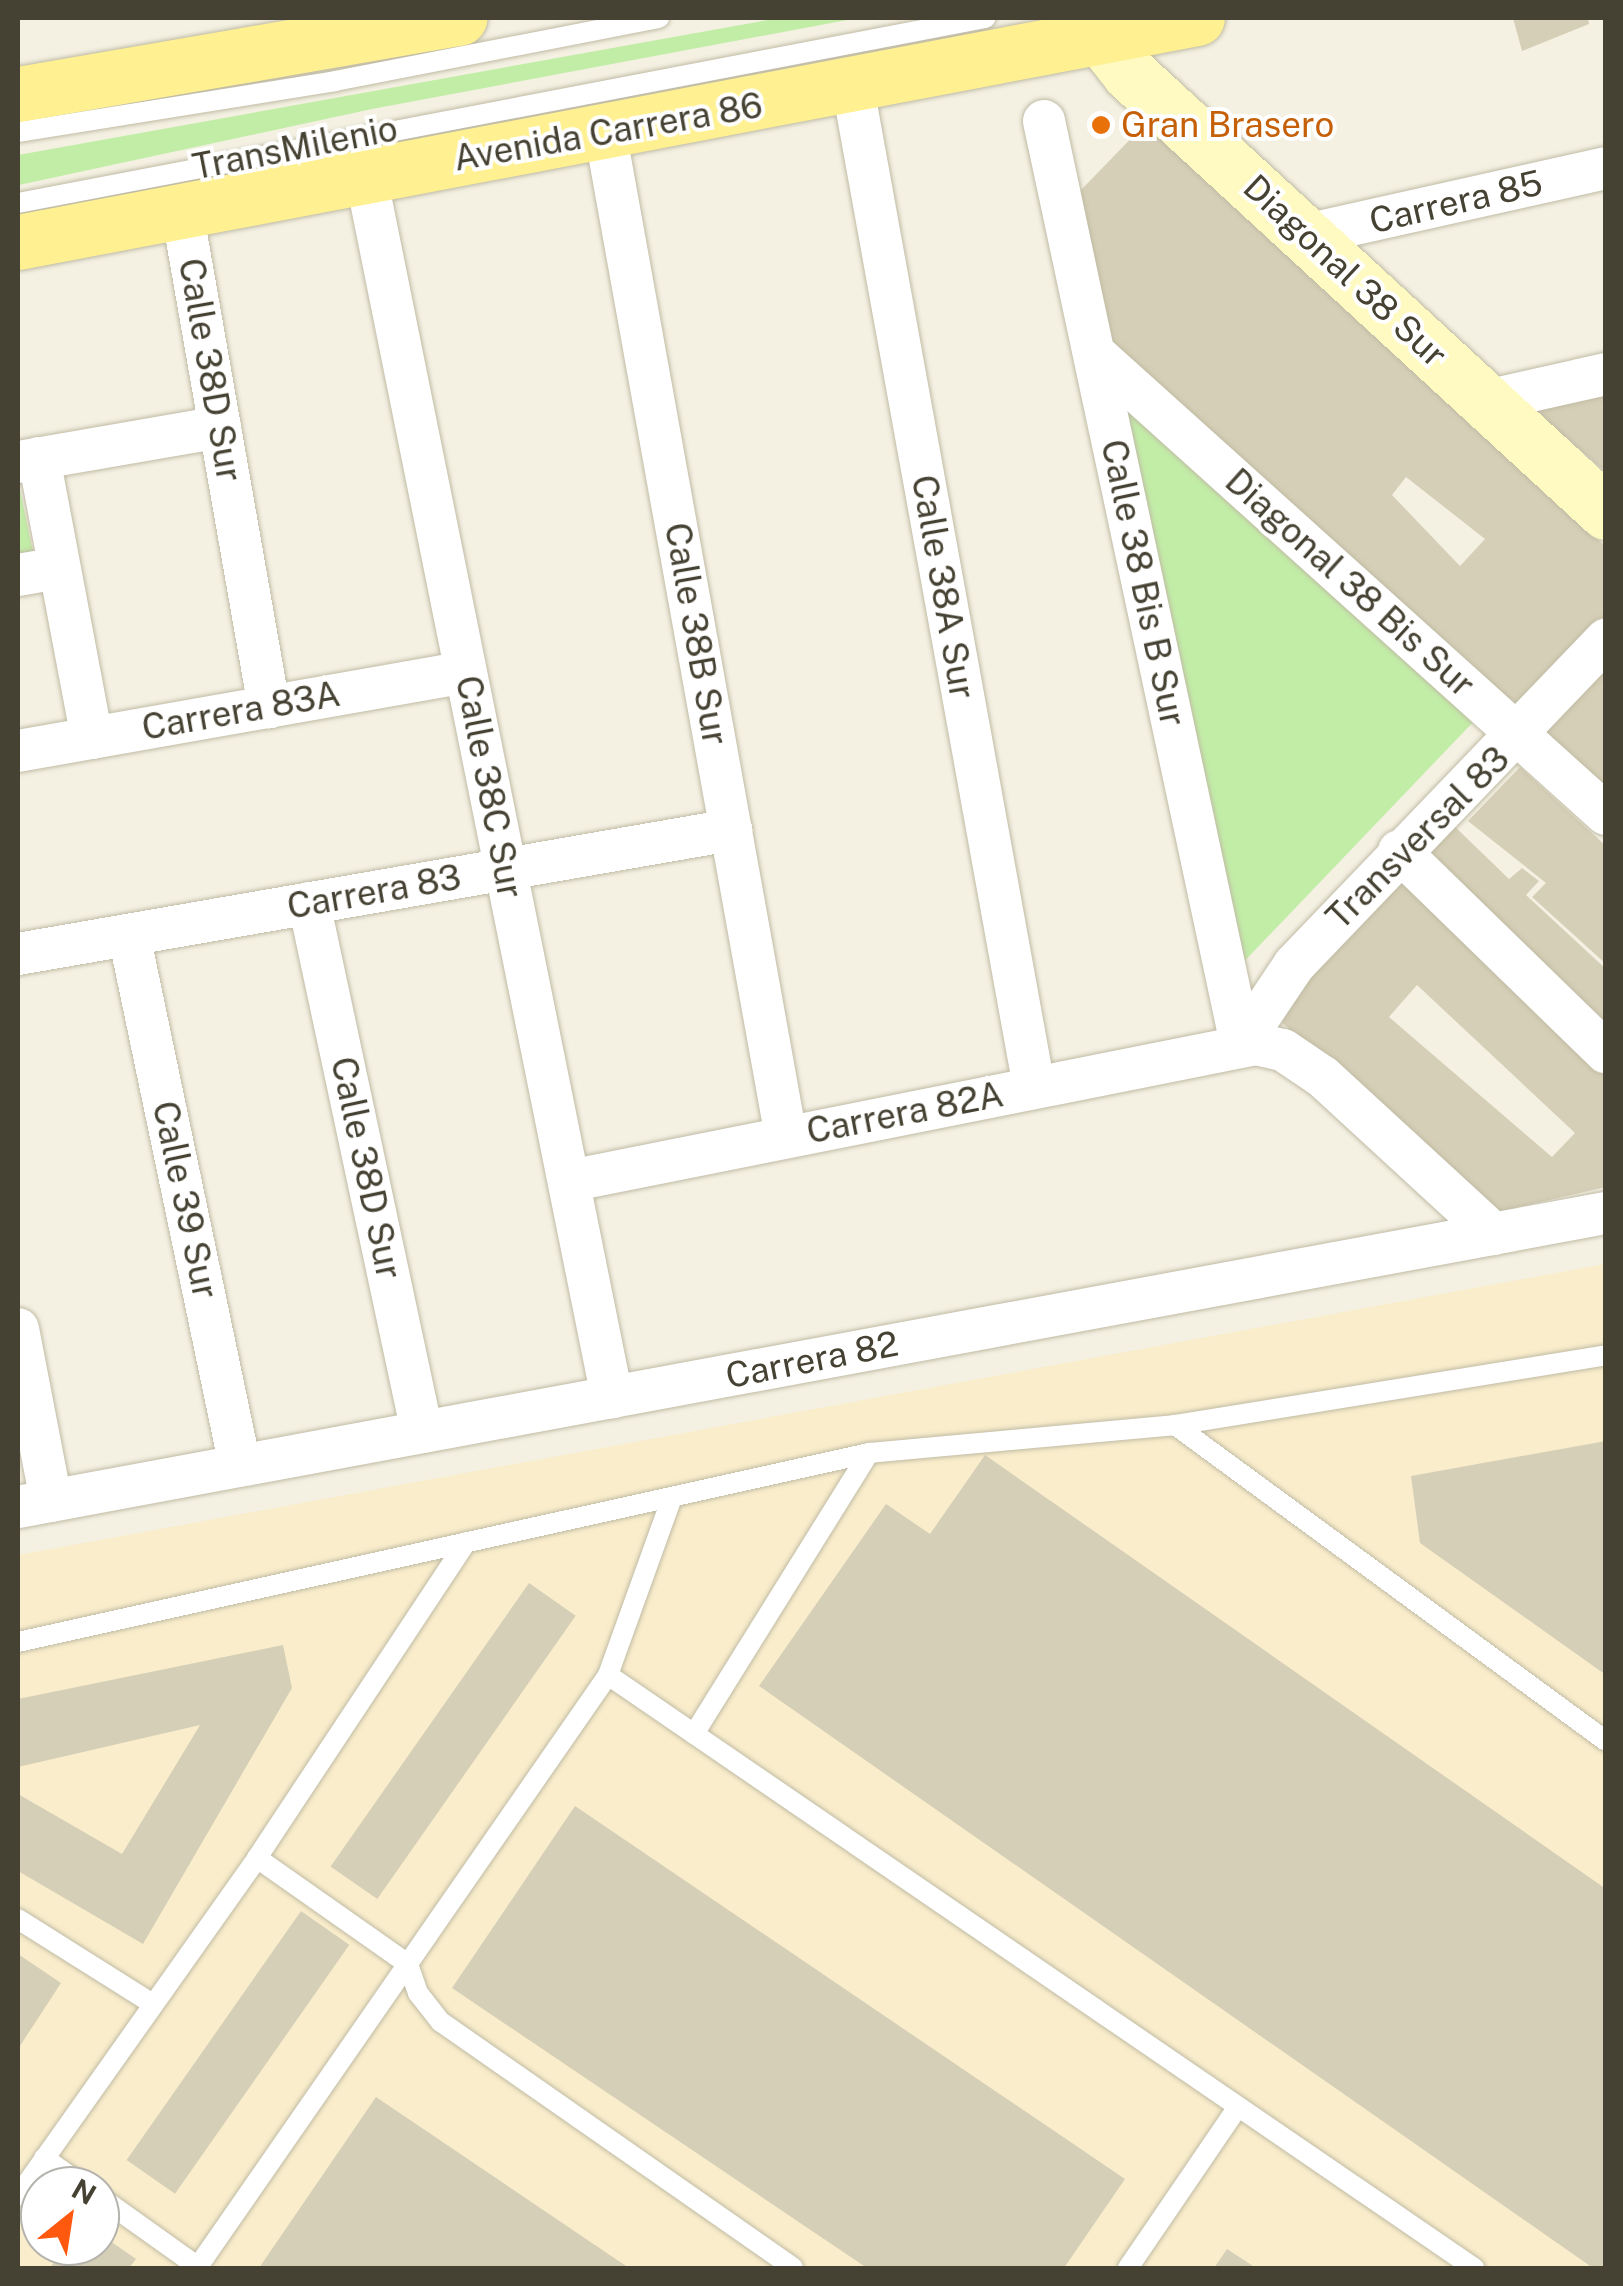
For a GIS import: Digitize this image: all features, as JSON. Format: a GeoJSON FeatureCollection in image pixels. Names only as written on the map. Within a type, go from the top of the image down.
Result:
{"type":"FeatureCollection","features":[{"type":"Feature","properties":{"kind":"main road","name":"Avenida Carrera 86"},"geometry":{"type":"LineString","coordinates":[[18,242],[853,88],[1043,33],[1197,18]]}},
{"type":"Feature","properties":{"kind":"main road"},"geometry":{"type":"LineString","coordinates":[[18,94],[427,20]]}},
{"type":"Feature","properties":{"kind":"street","name":"Diagonal 38 Sur"},"geometry":{"type":"LineString","coordinates":[[1106,28],[1130,74],[1606,512]]}},
{"type":"Feature","properties":{"kind":"street","name":"Calle 38A Sur"},"geometry":{"type":"LineString","coordinates":[[853,88],[1034,1087]]}},
{"type":"Feature","properties":{"kind":"street","name":"Calle 38 Bis B Sur"},"geometry":{"type":"LineString","coordinates":[[1044,121],[1241,1044]]}},
{"type":"Feature","properties":{"kind":"street","name":"Calle 38B Sur"},"geometry":{"type":"LineString","coordinates":[[605,131],[786,1137]]}},
{"type":"Feature","properties":{"kind":"street","name":"Carrera 85"},"geometry":{"type":"LineString","coordinates":[[1306,235],[1606,168]]}},
{"type":"Feature","properties":{"kind":"street","name":"Calle 38C Sur"},"geometry":{"type":"LineString","coordinates":[[366,176],[612,1397]]}},
{"type":"Feature","properties":{"kind":"street","name":"Calle 38D Sur"},"geometry":{"type":"LineString","coordinates":[[182,211],[269,707]]}},
{"type":"Feature","properties":{"kind":"street","name":"Diagonal 38 Bis Sur"},"geometry":{"type":"LineString","coordinates":[[1094,353],[1606,814]]}},
{"type":"Feature","properties":{"kind":"street"},"geometry":{"type":"LineString","coordinates":[[1486,401],[1606,374]]}},
{"type":"Feature","properties":{"kind":"street"},"geometry":{"type":"LineString","coordinates":[[92,738],[59,568],[28,460],[220,427]]}},
{"type":"Feature","properties":{"kind":"street"},"geometry":{"type":"LineString","coordinates":[[18,576],[59,568]]}},
{"type":"Feature","properties":{"kind":"street","name":"Transversal 83"},"geometry":{"type":"LineString","coordinates":[[1241,1044],[1294,966],[1400,850],[1520,734],[1606,640]]}},
{"type":"Feature","properties":{"kind":"street","name":"Carrera 83A"},"geometry":{"type":"LineString","coordinates":[[18,751],[465,672]]}},
{"type":"Feature","properties":{"kind":"street","name":"Carrera 83"},"geometry":{"type":"LineString","coordinates":[[18,954],[731,830]]}},
{"type":"Feature","properties":{"kind":"street"},"geometry":{"type":"LineString","coordinates":[[1400,850],[1606,1052]]}},
{"type":"Feature","properties":{"kind":"street","name":"Calle 38D Sur"},"geometry":{"type":"LineString","coordinates":[[309,903],[422,1432]]}},
{"type":"Feature","properties":{"kind":"street","name":"Calle 39 Sur"},"geometry":{"type":"LineString","coordinates":[[129,934],[240,1466]]}},
{"type":"Feature","properties":{"kind":"street","name":"Carrera 82A"},"geometry":{"type":"LineString","coordinates":[[569,1181],[1241,1044]]}},
{"type":"Feature","properties":{"kind":"street"},"geometry":{"type":"LineString","coordinates":[[1241,1044],[1283,1050],[1324,1077],[1494,1234]]}},
{"type":"Feature","properties":{"kind":"street","name":"Carrera 82"},"geometry":{"type":"LineString","coordinates":[[34,1504],[1606,1213]]}},
{"type":"Feature","properties":{"kind":"street"},"geometry":{"type":"LineString","coordinates":[[18,1329],[34,1504]]}},
{"type":"Feature","properties":{"kind":"lane","name":"TransMilenio"},"geometry":{"type":"LineString","coordinates":[[18,132],[335,81],[659,18]]}},
{"type":"Feature","properties":{"kind":"lane","name":"TransMilenio"},"geometry":{"type":"LineString","coordinates":[[18,202],[985,18]]}},
{"type":"Feature","properties":{"kind":"lane"},"geometry":{"type":"LineString","coordinates":[[18,1642],[869,1454],[1175,1425],[1606,1355]]}},
{"type":"Feature","properties":{"kind":"lane"},"geometry":{"type":"LineString","coordinates":[[1175,1425],[1606,1741]]}},
{"type":"Feature","properties":{"kind":"lane"},"geometry":{"type":"LineString","coordinates":[[694,1734],[869,1454]]}},
{"type":"Feature","properties":{"kind":"lane"},"geometry":{"type":"LineString","coordinates":[[120,2212],[197,2268],[608,1676],[672,1497]]}},
{"type":"Feature","properties":{"kind":"lane"},"geometry":{"type":"LineString","coordinates":[[18,2196],[257,1858],[466,1542]]}},
{"type":"Feature","properties":{"kind":"lane"},"geometry":{"type":"LineString","coordinates":[[608,1676],[1474,2268]]}},
{"type":"Feature","properties":{"kind":"lane"},"geometry":{"type":"LineString","coordinates":[[257,1858],[408,1964],[418,1993],[441,2022],[793,2268]]}},
{"type":"Feature","properties":{"kind":"lane"},"geometry":{"type":"LineString","coordinates":[[18,1919],[153,2004]]}},
{"type":"Feature","properties":{"kind":"lane"},"geometry":{"type":"LineString","coordinates":[[1128,2268],[1238,2107]]}},
{"type":"Feature","properties":{"kind":"lane"},"geometry":{"type":"LineString","coordinates":[[44,2158],[55,2166]]}},
{"type":"Feature","properties":{"kind":"shaded area"},"geometry":{"type":"Polygon","coordinates":[[[1605,1264],[1605,2268],[18,2268],[18,1555],[1605,1264]]]}},
{"type":"Feature","properties":{"kind":"green space"},"geometry":{"type":"Polygon","coordinates":[[[779,18],[858,18],[372,109],[19,185],[18,155],[779,18]]]}},
{"type":"Feature","properties":{"kind":"green space"},"geometry":{"type":"Polygon","coordinates":[[[1113,386],[1478,717],[1236,970],[1113,386]]]}},
{"type":"Feature","properties":{"kind":"green space"},"geometry":{"type":"Polygon","coordinates":[[[18,480],[35,562],[18,565],[18,480]]]}},
{"type":"Feature","properties":{"kind":"building"},"geometry":{"type":"Polygon","coordinates":[[[1513,18],[1588,18],[1589,24],[1522,51],[1513,18]]]}},
{"type":"Feature","properties":{"kind":"building"},"geometry":{"type":"Polygon","coordinates":[[[1145,124],[1606,547],[1606,622],[1522,723],[1107,345],[1080,191],[1145,124]],[[1406,477],[1392,495],[1460,566],[1485,539],[1406,477]]]}},
{"type":"Feature","properties":{"kind":"building"},"geometry":{"type":"Polygon","coordinates":[[[1606,382],[1606,472],[1523,401],[1606,382]]]}},
{"type":"Feature","properties":{"kind":"building"},"geometry":{"type":"Polygon","coordinates":[[[1606,654],[1606,802],[1531,732],[1606,654]]]}},
{"type":"Feature","properties":{"kind":"building"},"geometry":{"type":"Polygon","coordinates":[[[1520,767],[1606,846],[1606,964],[1532,897],[1546,883],[1468,821],[1520,767]]]}},
{"type":"Feature","properties":{"kind":"building"},"geometry":{"type":"Polygon","coordinates":[[[1449,821],[1509,879],[1522,868],[1539,881],[1526,895],[1606,969],[1606,1044],[1412,861],[1449,821]]]}},
{"type":"Feature","properties":{"kind":"building"},"geometry":{"type":"Polygon","coordinates":[[[1406,868],[1606,1060],[1606,1187],[1496,1212],[1271,1013],[1406,868]],[[1417,985],[1389,1017],[1552,1157],[1575,1133],[1417,985]]]}},
{"type":"Feature","properties":{"kind":"building"},"geometry":{"type":"Polygon","coordinates":[[[1606,1441],[1606,1675],[1420,1543],[1411,1476],[1606,1441]]]}},
{"type":"Feature","properties":{"kind":"building"},"geometry":{"type":"Polygon","coordinates":[[[985,1455],[1606,1889],[1606,2268],[1593,2268],[759,1686],[886,1504],[930,1534],[985,1455]]]}},
{"type":"Feature","properties":{"kind":"building"},"geometry":{"type":"Polygon","coordinates":[[[529,1583],[576,1616],[377,1899],[331,1866],[529,1583]]]}},
{"type":"Feature","properties":{"kind":"building"},"geometry":{"type":"Polygon","coordinates":[[[283,1645],[292,1688],[143,1944],[18,1871],[18,1794],[122,1854],[200,1725],[18,1767],[18,1699],[283,1645]]]}},
{"type":"Feature","properties":{"kind":"building"},"geometry":{"type":"Polygon","coordinates":[[[575,1806],[1125,2179],[1064,2268],[867,2268],[452,1988],[575,1806]]]}},
{"type":"Feature","properties":{"kind":"building"},"geometry":{"type":"Polygon","coordinates":[[[301,1911],[349,1945],[175,2194],[127,2160],[301,1911]]]}},
{"type":"Feature","properties":{"kind":"building"},"geometry":{"type":"Polygon","coordinates":[[[18,1954],[61,1983],[18,2049],[18,1954]]]}},
{"type":"Feature","properties":{"kind":"building"},"geometry":{"type":"Polygon","coordinates":[[[376,2097],[629,2268],[259,2268],[376,2097]]]}},
{"type":"Feature","properties":{"kind":"building"},"geometry":{"type":"Polygon","coordinates":[[[120,2248],[136,2259],[129,2268],[50,2268],[120,2266],[120,2248]]]}},
{"type":"Feature","properties":{"kind":"building"},"geometry":{"type":"Polygon","coordinates":[[[1227,2249],[1256,2268],[1214,2268],[1227,2249]]]}},
{"type":"Feature","properties":{"kind":"place","name":"Gran Brasero"},"geometry":{"type":"Point","coordinates":[1101,125]}}]}
